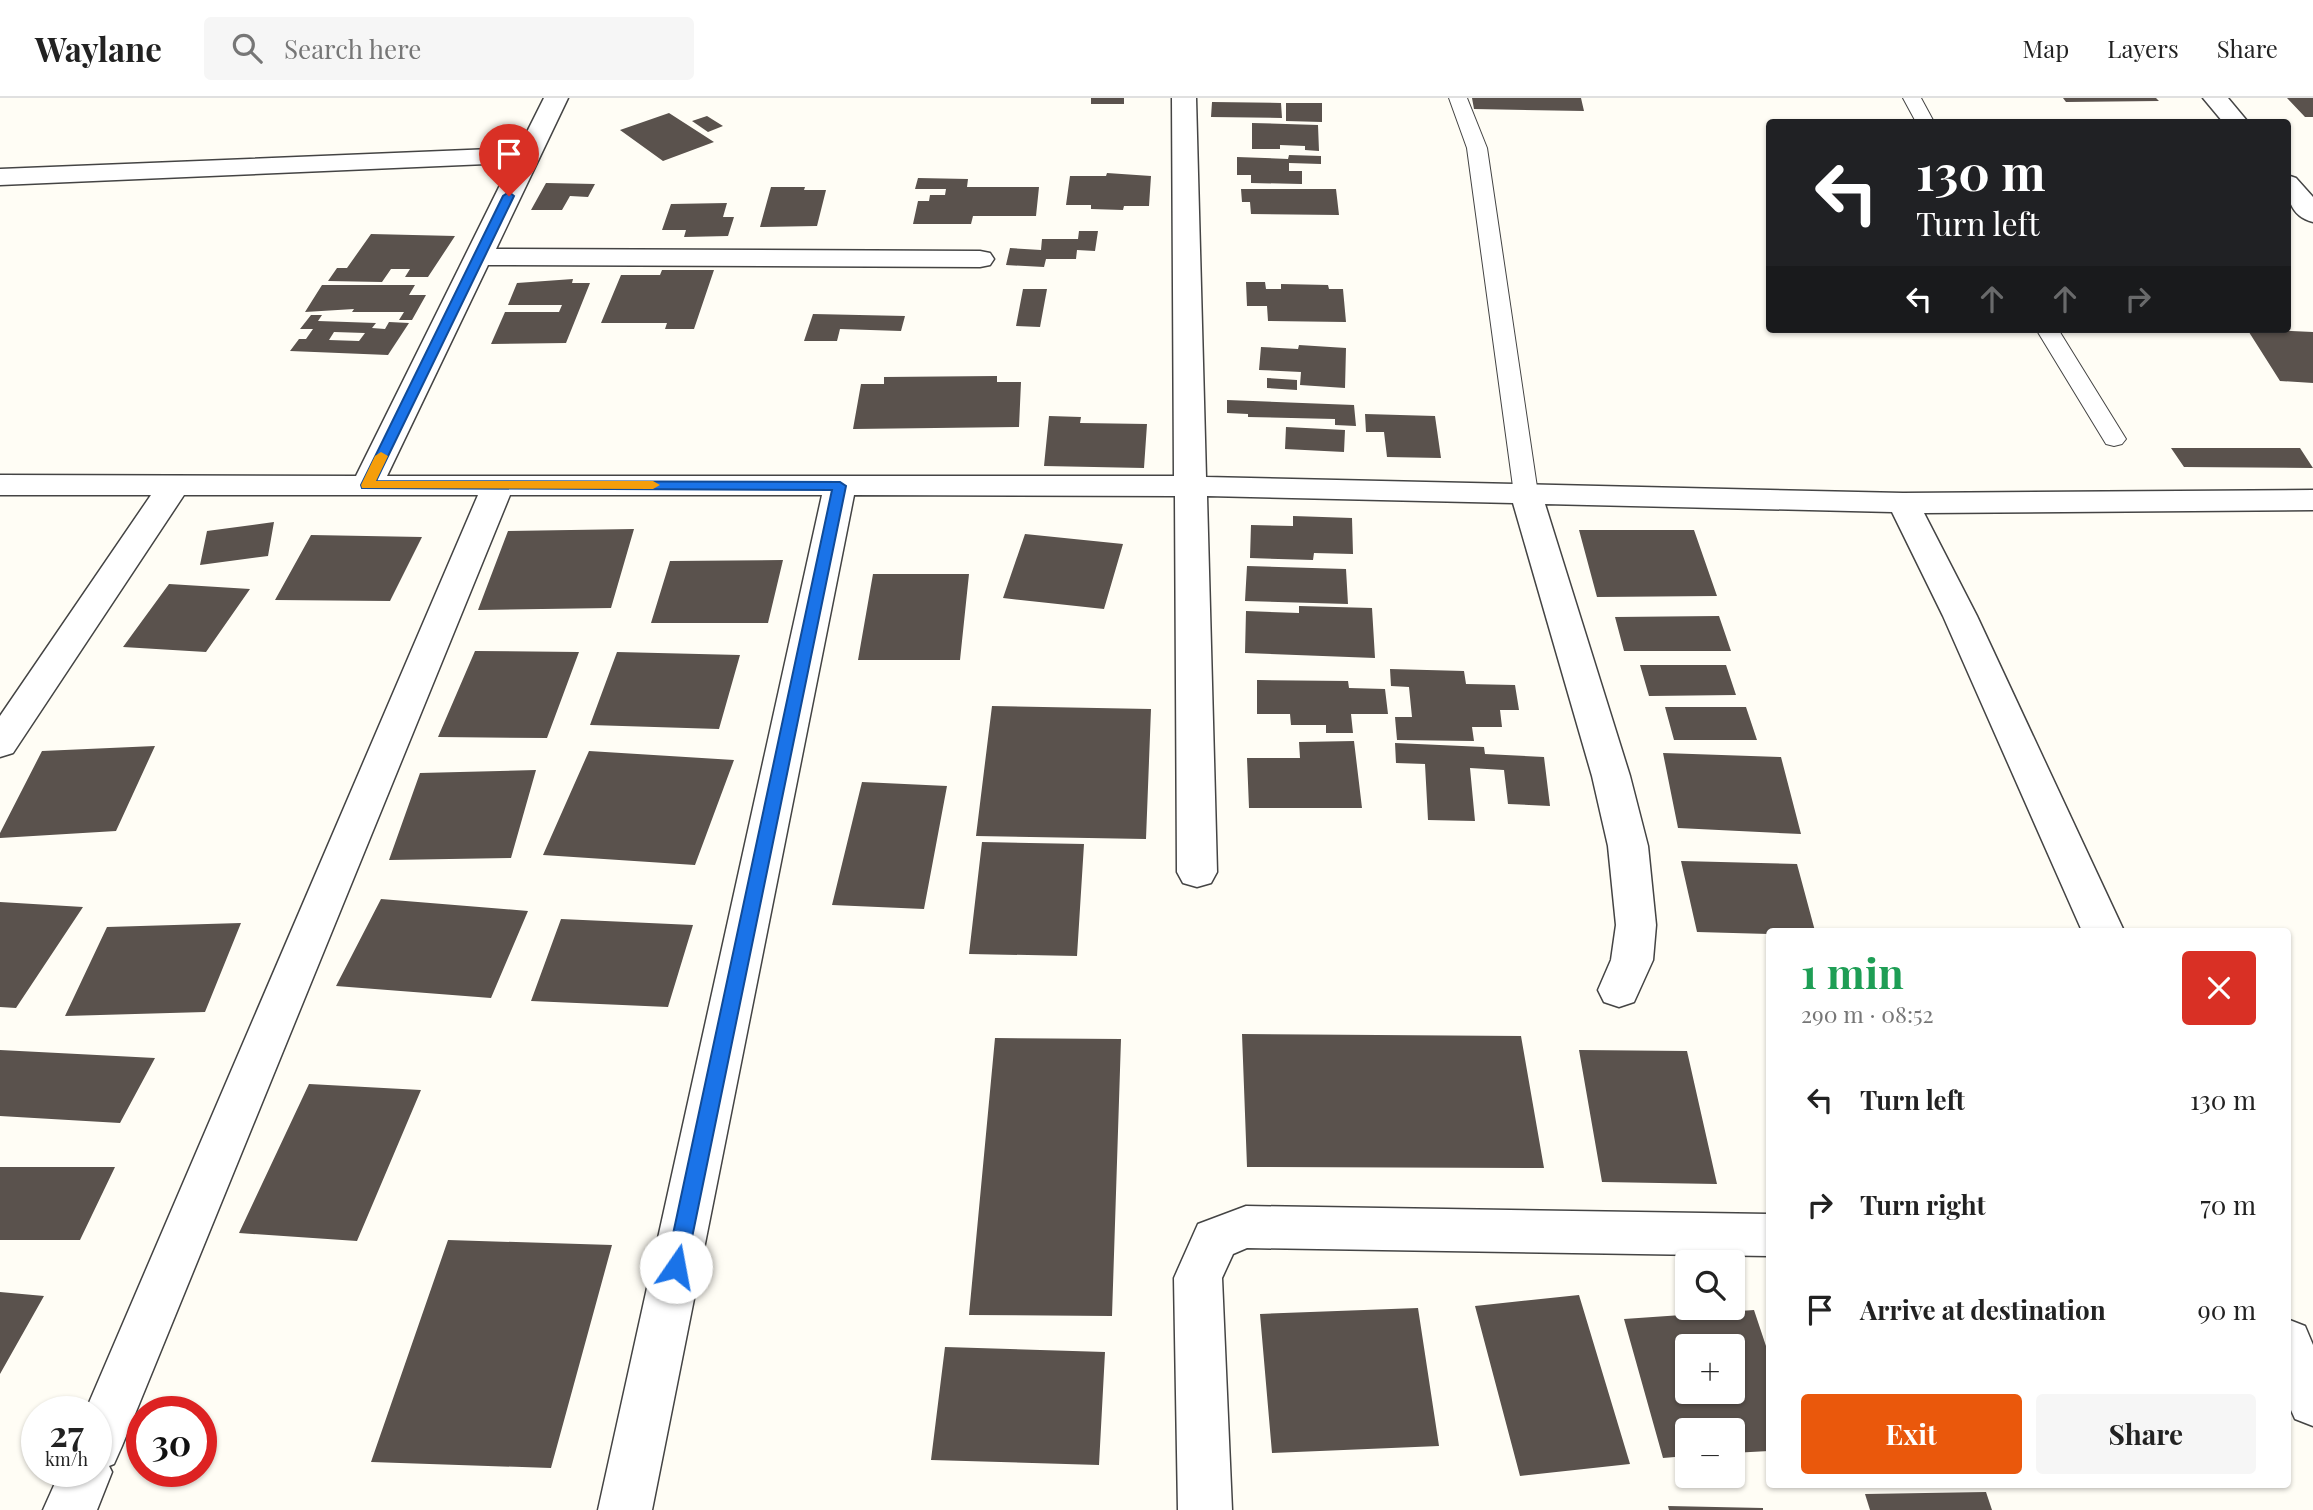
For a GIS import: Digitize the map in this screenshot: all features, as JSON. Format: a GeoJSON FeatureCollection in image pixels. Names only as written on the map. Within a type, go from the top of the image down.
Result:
{"type":"FeatureCollection","features":[{"type":"Feature","properties":{"kind":"street"},"geometry":{"type":"LineString","coordinates":[[367,485],[556,98]]}},
{"type":"Feature","properties":{"kind":"street"},"geometry":{"type":"LineString","coordinates":[[1184,98],[1197,872]]}},
{"type":"Feature","properties":{"kind":"street"},"geometry":{"type":"LineString","coordinates":[[2216,98],[2234,119]]}},
{"type":"Feature","properties":{"kind":"street"},"geometry":{"type":"LineString","coordinates":[[0,177],[528,155]]}},
{"type":"Feature","properties":{"kind":"street"},"geometry":{"type":"LineString","coordinates":[[2291,188],[2313,214]]}},
{"type":"Feature","properties":{"kind":"street"},"geometry":{"type":"LineString","coordinates":[[479,257],[980,259]]}},
{"type":"Feature","properties":{"kind":"street"},"geometry":{"type":"LineString","coordinates":[[0,485],[1190,486],[1903,503],[2313,500]]}},
{"type":"Feature","properties":{"kind":"street"},"geometry":{"type":"LineString","coordinates":[[0,744],[174,485]]}},
{"type":"Feature","properties":{"kind":"street"},"geometry":{"type":"LineString","coordinates":[[112,1408],[498,485]]}},
{"type":"Feature","properties":{"kind":"street"},"geometry":{"type":"LineString","coordinates":[[625,1510],[840,486]]}},
{"type":"Feature","properties":{"kind":"street"},"geometry":{"type":"LineString","coordinates":[[1526,494],[1611,776],[1628,846],[1636,925],[1632,960],[1619,990]]}},
{"type":"Feature","properties":{"kind":"street"},"geometry":{"type":"LineString","coordinates":[[1903,503],[1960,616],[2102,928]]}},
{"type":"Feature","properties":{"kind":"street"},"geometry":{"type":"LineString","coordinates":[[1205,1510],[1198,1278],[1215,1239],[1247,1227],[1766,1235]]}},
{"type":"Feature","properties":{"kind":"street"},"geometry":{"type":"LineString","coordinates":[[2291,1351],[2313,1402]]}},
{"type":"Feature","properties":{"kind":"street"},"geometry":{"type":"LineString","coordinates":[[69,1510],[79,1487]]}},
{"type":"Feature","properties":{"kind":"lane"},"geometry":{"type":"LineString","coordinates":[[1458,98],[1477,148],[1526,494]]}},
{"type":"Feature","properties":{"kind":"lane"},"geometry":{"type":"LineString","coordinates":[[1912,98],[1923,119]]}},
{"type":"Feature","properties":{"kind":"lane"},"geometry":{"type":"LineString","coordinates":[[2049,333],[2114,439]]}},
{"type":"Feature","properties":{"kind":"building"},"geometry":{"type":"Polygon","coordinates":[[[1091,98],[1124,98],[1124,104],[1091,104],[1091,98]]]}},
{"type":"Feature","properties":{"kind":"building"},"geometry":{"type":"Polygon","coordinates":[[[1472,98],[1581,98],[1584,111],[1474,109],[1472,98]]]}},
{"type":"Feature","properties":{"kind":"building"},"geometry":{"type":"Polygon","coordinates":[[[2063,98],[2156,98],[2159,101],[2066,102],[2063,98]]]}},
{"type":"Feature","properties":{"kind":"building"},"geometry":{"type":"Polygon","coordinates":[[[2287,98],[2313,98],[2313,117],[2305,117],[2287,98]]]}},
{"type":"Feature","properties":{"kind":"building"},"geometry":{"type":"Polygon","coordinates":[[[1212,102],[1281,103],[1282,118],[1211,117],[1212,102]]]}},
{"type":"Feature","properties":{"kind":"building"},"geometry":{"type":"Polygon","coordinates":[[[1286,103],[1322,103],[1322,122],[1286,121],[1286,103]]]}},
{"type":"Feature","properties":{"kind":"building"},"geometry":{"type":"Polygon","coordinates":[[[669,113],[714,142],[663,161],[620,130],[669,113]]]}},
{"type":"Feature","properties":{"kind":"building"},"geometry":{"type":"Polygon","coordinates":[[[707,116],[723,126],[708,132],[692,121],[707,116]]]}},
{"type":"Feature","properties":{"kind":"building"},"geometry":{"type":"Polygon","coordinates":[[[1252,123],[1318,125],[1319,151],[1305,150],[1305,146],[1280,145],[1280,149],[1252,149],[1252,123]]]}},
{"type":"Feature","properties":{"kind":"building"},"geometry":{"type":"Polygon","coordinates":[[[1289,155],[1321,156],[1321,164],[1289,163],[1289,171],[1302,171],[1302,184],[1251,183],[1251,175],[1237,175],[1237,157],[1288,159],[1289,155]]]}},
{"type":"Feature","properties":{"kind":"building"},"geometry":{"type":"Polygon","coordinates":[[[1107,173],[1151,176],[1149,206],[1124,206],[1123,210],[1091,209],[1091,205],[1066,205],[1070,176],[1106,176],[1107,173]]]}},
{"type":"Feature","properties":{"kind":"building"},"geometry":{"type":"Polygon","coordinates":[[[918,178],[968,179],[967,187],[1039,187],[1036,216],[973,216],[971,224],[913,224],[918,201],[929,201],[930,195],[945,195],[946,189],[915,189],[918,178]]]}},
{"type":"Feature","properties":{"kind":"building"},"geometry":{"type":"Polygon","coordinates":[[[546,183],[595,184],[588,197],[570,196],[562,210],[531,210],[546,183]]]}},
{"type":"Feature","properties":{"kind":"building"},"geometry":{"type":"Polygon","coordinates":[[[771,187],[826,190],[817,226],[760,227],[771,187]]]}},
{"type":"Feature","properties":{"kind":"building"},"geometry":{"type":"Polygon","coordinates":[[[1241,189],[1336,189],[1339,215],[1251,214],[1250,202],[1242,202],[1241,189]]]}},
{"type":"Feature","properties":{"kind":"building"},"geometry":{"type":"Polygon","coordinates":[[[727,203],[723,217],[734,217],[728,236],[684,237],[686,230],[662,230],[671,204],[727,203]]]}},
{"type":"Feature","properties":{"kind":"building"},"geometry":{"type":"Polygon","coordinates":[[[1079,231],[1098,231],[1095,251],[1077,250],[1076,259],[1046,259],[1044,267],[1006,265],[1010,248],[1041,250],[1042,239],[1078,239],[1079,231]]]}},
{"type":"Feature","properties":{"kind":"building"},"geometry":{"type":"Polygon","coordinates":[[[371,234],[455,236],[428,277],[405,277],[410,269],[391,269],[382,282],[328,281],[337,268],[347,268],[371,234]]]}},
{"type":"Feature","properties":{"kind":"building"},"geometry":{"type":"Polygon","coordinates":[[[662,270],[714,270],[694,329],[665,329],[667,323],[601,323],[621,275],[660,275],[662,270]]]}},
{"type":"Feature","properties":{"kind":"building"},"geometry":{"type":"Polygon","coordinates":[[[573,279],[572,283],[590,283],[566,343],[491,344],[505,312],[559,312],[562,305],[508,305],[517,283],[573,279]]]}},
{"type":"Feature","properties":{"kind":"building"},"geometry":{"type":"Polygon","coordinates":[[[1246,282],[1265,282],[1266,289],[1281,289],[1281,284],[1328,285],[1329,289],[1343,289],[1346,322],[1268,321],[1267,306],[1247,306],[1246,282]]]}},
{"type":"Feature","properties":{"kind":"building"},"geometry":{"type":"Polygon","coordinates":[[[322,285],[415,285],[409,295],[426,295],[412,320],[399,320],[404,312],[352,312],[354,309],[305,312],[322,285]]]}},
{"type":"Feature","properties":{"kind":"building"},"geometry":{"type":"Polygon","coordinates":[[[1023,289],[1047,289],[1040,327],[1016,326],[1023,289]]]}},
{"type":"Feature","properties":{"kind":"building"},"geometry":{"type":"Polygon","coordinates":[[[813,314],[905,316],[901,331],[840,329],[837,341],[804,341],[813,314]]]}},
{"type":"Feature","properties":{"kind":"building"},"geometry":{"type":"Polygon","coordinates":[[[311,315],[322,315],[318,321],[376,323],[372,328],[385,329],[389,322],[409,323],[388,355],[290,351],[299,339],[306,339],[313,329],[300,329],[311,315]],[[334,332],[329,340],[359,341],[365,333],[334,332]]]}},
{"type":"Feature","properties":{"kind":"building"},"geometry":{"type":"Polygon","coordinates":[[[2313,332],[2313,383],[2280,381],[2250,333],[2313,332]]]}},
{"type":"Feature","properties":{"kind":"building"},"geometry":{"type":"Polygon","coordinates":[[[1299,345],[1346,348],[1345,388],[1300,385],[1301,372],[1259,370],[1261,347],[1298,349],[1299,345]]]}},
{"type":"Feature","properties":{"kind":"building"},"geometry":{"type":"Polygon","coordinates":[[[997,376],[997,382],[1021,382],[1019,427],[853,429],[861,384],[884,384],[884,377],[997,376]]]}},
{"type":"Feature","properties":{"kind":"building"},"geometry":{"type":"Polygon","coordinates":[[[1267,378],[1297,380],[1297,390],[1267,388],[1267,378]]]}},
{"type":"Feature","properties":{"kind":"building"},"geometry":{"type":"Polygon","coordinates":[[[1227,400],[1354,405],[1356,426],[1335,425],[1335,419],[1248,417],[1248,414],[1227,413],[1227,400]]]}},
{"type":"Feature","properties":{"kind":"building"},"geometry":{"type":"Polygon","coordinates":[[[1365,414],[1435,416],[1441,458],[1387,457],[1384,432],[1366,432],[1365,414]]]}},
{"type":"Feature","properties":{"kind":"building"},"geometry":{"type":"Polygon","coordinates":[[[1049,416],[1081,417],[1080,423],[1147,424],[1144,468],[1044,466],[1049,416]]]}},
{"type":"Feature","properties":{"kind":"building"},"geometry":{"type":"Polygon","coordinates":[[[1286,427],[1345,430],[1344,452],[1285,449],[1286,427]]]}},
{"type":"Feature","properties":{"kind":"building"},"geometry":{"type":"Polygon","coordinates":[[[2171,448],[2300,448],[2313,468],[2184,467],[2171,448]]]}},
{"type":"Feature","properties":{"kind":"building"},"geometry":{"type":"Polygon","coordinates":[[[1293,516],[1352,518],[1353,554],[1314,553],[1313,560],[1250,558],[1251,525],[1293,526],[1293,516]]]}},
{"type":"Feature","properties":{"kind":"building"},"geometry":{"type":"Polygon","coordinates":[[[274,522],[268,556],[200,565],[207,531],[274,522]]]}},
{"type":"Feature","properties":{"kind":"building"},"geometry":{"type":"Polygon","coordinates":[[[634,529],[611,608],[478,610],[508,531],[634,529]]]}},
{"type":"Feature","properties":{"kind":"building"},"geometry":{"type":"Polygon","coordinates":[[[1579,530],[1694,530],[1717,596],[1597,597],[1579,530]]]}},
{"type":"Feature","properties":{"kind":"building"},"geometry":{"type":"Polygon","coordinates":[[[1025,534],[1123,544],[1104,609],[1003,598],[1025,534]]]}},
{"type":"Feature","properties":{"kind":"building"},"geometry":{"type":"Polygon","coordinates":[[[311,535],[422,537],[390,601],[275,600],[311,535]]]}},
{"type":"Feature","properties":{"kind":"building"},"geometry":{"type":"Polygon","coordinates":[[[783,560],[768,623],[651,623],[670,561],[783,560]]]}},
{"type":"Feature","properties":{"kind":"building"},"geometry":{"type":"Polygon","coordinates":[[[1247,566],[1346,569],[1348,604],[1245,601],[1247,566]]]}},
{"type":"Feature","properties":{"kind":"building"},"geometry":{"type":"Polygon","coordinates":[[[873,574],[969,574],[960,660],[858,660],[873,574]]]}},
{"type":"Feature","properties":{"kind":"building"},"geometry":{"type":"Polygon","coordinates":[[[169,584],[250,589],[206,652],[123,647],[169,584]]]}},
{"type":"Feature","properties":{"kind":"building"},"geometry":{"type":"Polygon","coordinates":[[[1299,606],[1372,608],[1375,658],[1245,653],[1246,611],[1299,613],[1299,606]]]}},
{"type":"Feature","properties":{"kind":"building"},"geometry":{"type":"Polygon","coordinates":[[[1719,616],[1731,651],[1624,651],[1615,617],[1719,616]]]}},
{"type":"Feature","properties":{"kind":"building"},"geometry":{"type":"Polygon","coordinates":[[[475,651],[579,652],[547,738],[438,737],[475,651]]]}},
{"type":"Feature","properties":{"kind":"building"},"geometry":{"type":"Polygon","coordinates":[[[617,652],[740,655],[719,729],[590,725],[617,652]]]}},
{"type":"Feature","properties":{"kind":"building"},"geometry":{"type":"Polygon","coordinates":[[[1640,665],[1726,665],[1736,695],[1649,696],[1640,665]]]}},
{"type":"Feature","properties":{"kind":"building"},"geometry":{"type":"Polygon","coordinates":[[[1390,669],[1464,671],[1466,684],[1515,685],[1519,710],[1500,710],[1502,727],[1472,727],[1474,741],[1397,740],[1395,717],[1412,717],[1409,687],[1391,686],[1390,669]]]}},
{"type":"Feature","properties":{"kind":"building"},"geometry":{"type":"Polygon","coordinates":[[[1257,680],[1348,681],[1349,688],[1385,689],[1388,714],[1351,714],[1353,733],[1326,733],[1326,725],[1291,725],[1290,714],[1257,714],[1257,680]]]}},
{"type":"Feature","properties":{"kind":"building"},"geometry":{"type":"Polygon","coordinates":[[[992,706],[1151,709],[1146,839],[976,836],[992,706]]]}},
{"type":"Feature","properties":{"kind":"building"},"geometry":{"type":"Polygon","coordinates":[[[1665,707],[1746,707],[1757,740],[1674,740],[1665,707]]]}},
{"type":"Feature","properties":{"kind":"building"},"geometry":{"type":"Polygon","coordinates":[[[1354,741],[1362,808],[1249,808],[1247,758],[1300,758],[1299,742],[1354,741]]]}},
{"type":"Feature","properties":{"kind":"building"},"geometry":{"type":"Polygon","coordinates":[[[1395,743],[1484,747],[1485,754],[1544,757],[1550,806],[1508,804],[1504,770],[1470,768],[1475,821],[1428,820],[1425,764],[1396,763],[1395,743]]]}},
{"type":"Feature","properties":{"kind":"building"},"geometry":{"type":"Polygon","coordinates":[[[155,746],[116,831],[0,838],[0,833],[42,751],[155,746]]]}},
{"type":"Feature","properties":{"kind":"building"},"geometry":{"type":"Polygon","coordinates":[[[589,751],[734,760],[695,865],[543,855],[589,751]]]}},
{"type":"Feature","properties":{"kind":"building"},"geometry":{"type":"Polygon","coordinates":[[[1663,753],[1781,757],[1801,834],[1678,828],[1663,753]]]}},
{"type":"Feature","properties":{"kind":"building"},"geometry":{"type":"Polygon","coordinates":[[[536,770],[511,858],[389,860],[420,773],[536,770]]]}},
{"type":"Feature","properties":{"kind":"building"},"geometry":{"type":"Polygon","coordinates":[[[862,782],[947,786],[924,909],[832,905],[862,782]]]}},
{"type":"Feature","properties":{"kind":"building"},"geometry":{"type":"Polygon","coordinates":[[[982,842],[1084,844],[1077,956],[969,954],[982,842]]]}},
{"type":"Feature","properties":{"kind":"building"},"geometry":{"type":"Polygon","coordinates":[[[1681,861],[1797,864],[1814,928],[1766,928],[1766,934],[1697,932],[1681,861]]]}},
{"type":"Feature","properties":{"kind":"building"},"geometry":{"type":"Polygon","coordinates":[[[381,899],[528,911],[491,998],[336,986],[381,899]]]}},
{"type":"Feature","properties":{"kind":"building"},"geometry":{"type":"Polygon","coordinates":[[[0,902],[83,907],[16,1008],[0,1007],[0,902]]]}},
{"type":"Feature","properties":{"kind":"building"},"geometry":{"type":"Polygon","coordinates":[[[561,919],[693,925],[668,1007],[531,1001],[561,919]]]}},
{"type":"Feature","properties":{"kind":"building"},"geometry":{"type":"Polygon","coordinates":[[[241,923],[205,1012],[65,1016],[107,927],[241,923]]]}},
{"type":"Feature","properties":{"kind":"building"},"geometry":{"type":"Polygon","coordinates":[[[1242,1034],[1521,1036],[1544,1168],[1247,1167],[1242,1034]]]}},
{"type":"Feature","properties":{"kind":"building"},"geometry":{"type":"Polygon","coordinates":[[[995,1038],[1121,1039],[1112,1316],[969,1315],[995,1038]]]}},
{"type":"Feature","properties":{"kind":"building"},"geometry":{"type":"Polygon","coordinates":[[[0,1050],[155,1058],[120,1123],[0,1116],[0,1050]]]}},
{"type":"Feature","properties":{"kind":"building"},"geometry":{"type":"Polygon","coordinates":[[[1579,1050],[1687,1051],[1717,1184],[1602,1182],[1579,1050]]]}},
{"type":"Feature","properties":{"kind":"building"},"geometry":{"type":"Polygon","coordinates":[[[309,1084],[421,1090],[357,1241],[239,1233],[309,1084]]]}},
{"type":"Feature","properties":{"kind":"building"},"geometry":{"type":"Polygon","coordinates":[[[0,1167],[115,1167],[80,1240],[0,1240],[0,1167]]]}},
{"type":"Feature","properties":{"kind":"building"},"geometry":{"type":"Polygon","coordinates":[[[448,1240],[612,1245],[551,1468],[371,1462],[448,1240]]]}},
{"type":"Feature","properties":{"kind":"building"},"geometry":{"type":"Polygon","coordinates":[[[0,1292],[44,1296],[0,1374],[0,1292]]]}},
{"type":"Feature","properties":{"kind":"building"},"geometry":{"type":"Polygon","coordinates":[[[1579,1295],[1630,1464],[1520,1476],[1475,1306],[1579,1295]]]}},
{"type":"Feature","properties":{"kind":"building"},"geometry":{"type":"Polygon","coordinates":[[[1418,1308],[1439,1446],[1272,1453],[1260,1314],[1418,1308]]]}},
{"type":"Feature","properties":{"kind":"building"},"geometry":{"type":"Polygon","coordinates":[[[1754,1310],[1766,1346],[1766,1451],[1745,1452],[1745,1418],[1675,1418],[1675,1457],[1663,1458],[1624,1319],[1675,1315],[1675,1320],[1745,1320],[1745,1311],[1754,1310]]]}},
{"type":"Feature","properties":{"kind":"building"},"geometry":{"type":"Polygon","coordinates":[[[945,1347],[1105,1352],[1099,1465],[931,1460],[945,1347]]]}},
{"type":"Feature","properties":{"kind":"building"},"geometry":{"type":"Polygon","coordinates":[[[1986,1492],[1992,1510],[1870,1510],[1865,1494],[1986,1492]]]}},
{"type":"Feature","properties":{"kind":"building"},"geometry":{"type":"Polygon","coordinates":[[[1668,1506],[1763,1508],[1763,1510],[1669,1510],[1668,1506]]]}},
{"type":"Feature","properties":{"kind":"slow traffic"},"geometry":{"type":"LineString","coordinates":[[381,456],[367,485],[653,485]]}},
{"type":"Feature","properties":{"kind":"route"},"geometry":{"type":"LineString","coordinates":[[509,196],[367,485],[840,486],[676,1267]]}}]}
